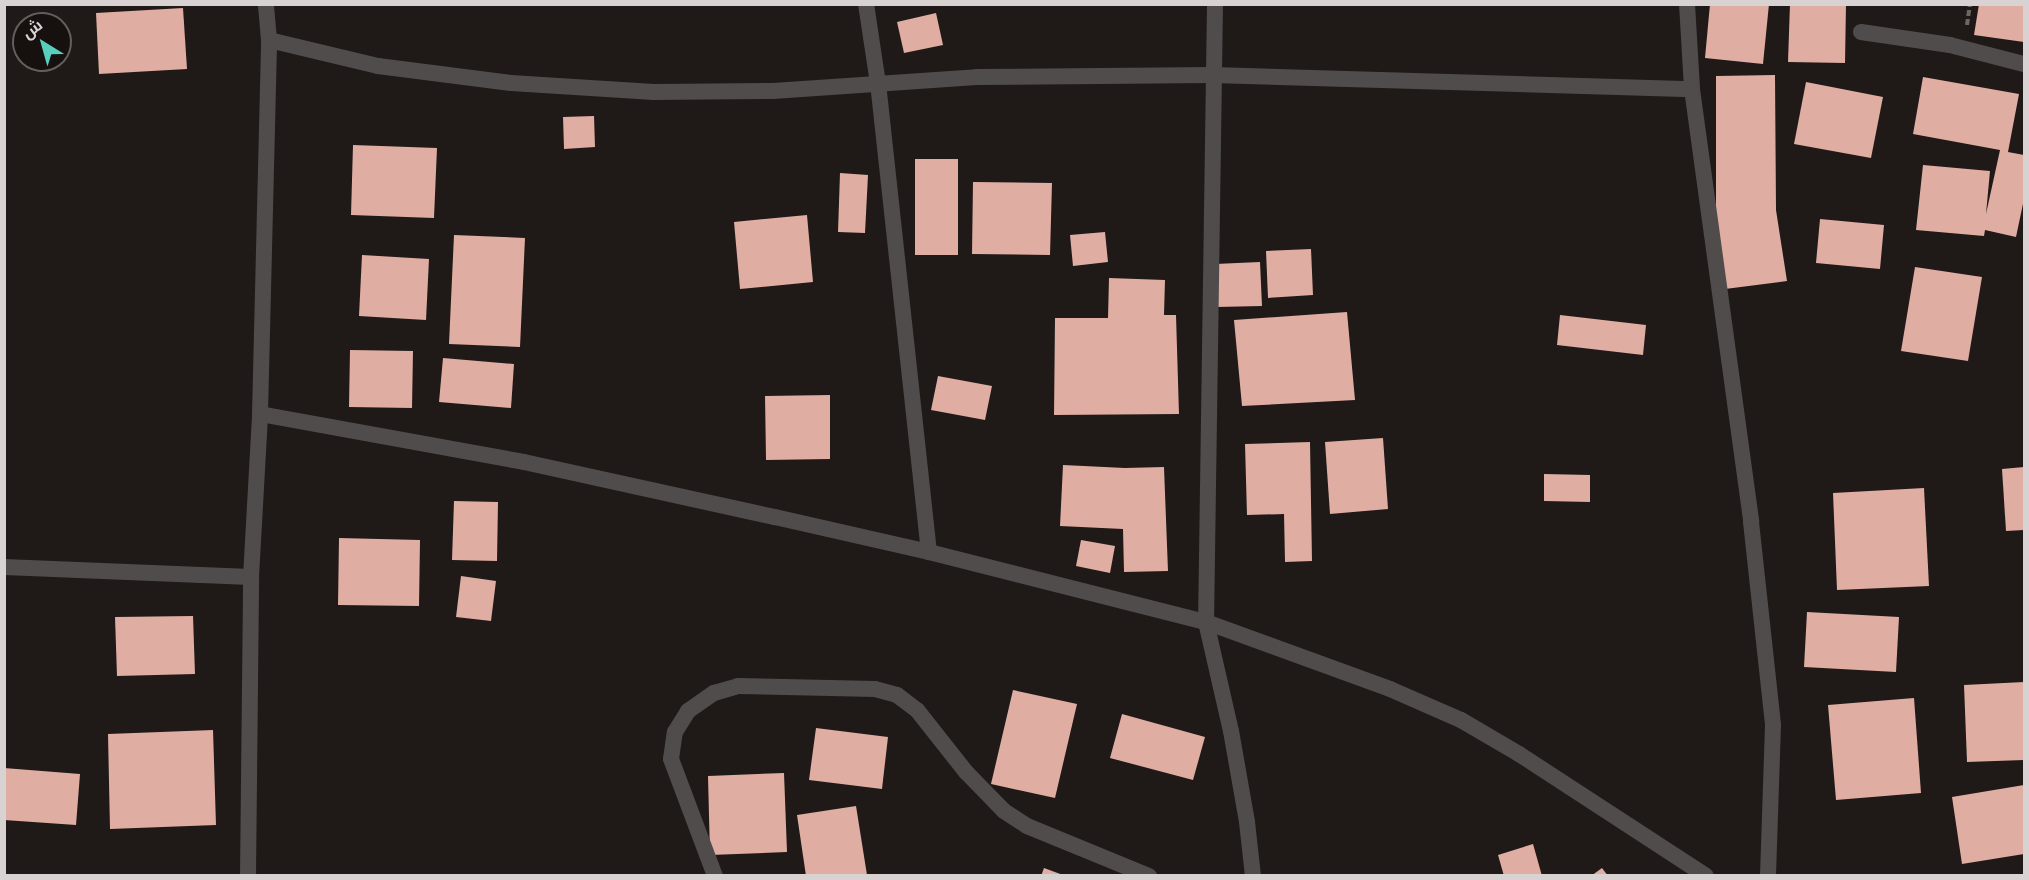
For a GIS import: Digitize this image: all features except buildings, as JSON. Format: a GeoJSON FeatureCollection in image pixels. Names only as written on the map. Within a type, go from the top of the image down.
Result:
{"type":"FeatureCollection","features":[{"type":"Feature","properties":{"kind":"street"},"geometry":{"type":"LineString","coordinates":[[248,876],[251,577],[260,414],[269,40],[266,4]]}},
{"type":"Feature","properties":{"kind":"street"},"geometry":{"type":"LineString","coordinates":[[866,4],[878,83],[928,552]]}},
{"type":"Feature","properties":{"kind":"street"},"geometry":{"type":"LineString","coordinates":[[1215,4],[1212,75],[1213,247],[1206,622],[1231,731],[1247,822],[1253,876]]}},
{"type":"Feature","properties":{"kind":"street"},"geometry":{"type":"LineString","coordinates":[[1687,4],[1692,89],[1751,522],[1773,725],[1768,876]]}},
{"type":"Feature","properties":{"kind":"street"},"geometry":{"type":"LineString","coordinates":[[1861,32],[1950,45],[2025,64]]}},
{"type":"Feature","properties":{"kind":"street"},"geometry":{"type":"LineString","coordinates":[[269,40],[378,66],[511,83],[654,92],[773,91],[976,77],[1212,75],[1692,89]]}},
{"type":"Feature","properties":{"kind":"street"},"geometry":{"type":"LineString","coordinates":[[260,414],[524,462],[928,552],[1206,622],[1390,689],[1461,720],[1519,754],[1706,876]]}},
{"type":"Feature","properties":{"kind":"street"},"geometry":{"type":"LineString","coordinates":[[4,567],[251,577]]}},
{"type":"Feature","properties":{"kind":"street"},"geometry":{"type":"LineString","coordinates":[[715,876],[671,759],[675,732],[688,711],[714,693],[738,686],[875,689],[897,695],[916,710],[966,772],[1004,811],[1027,826],[1149,876]]}}]}
